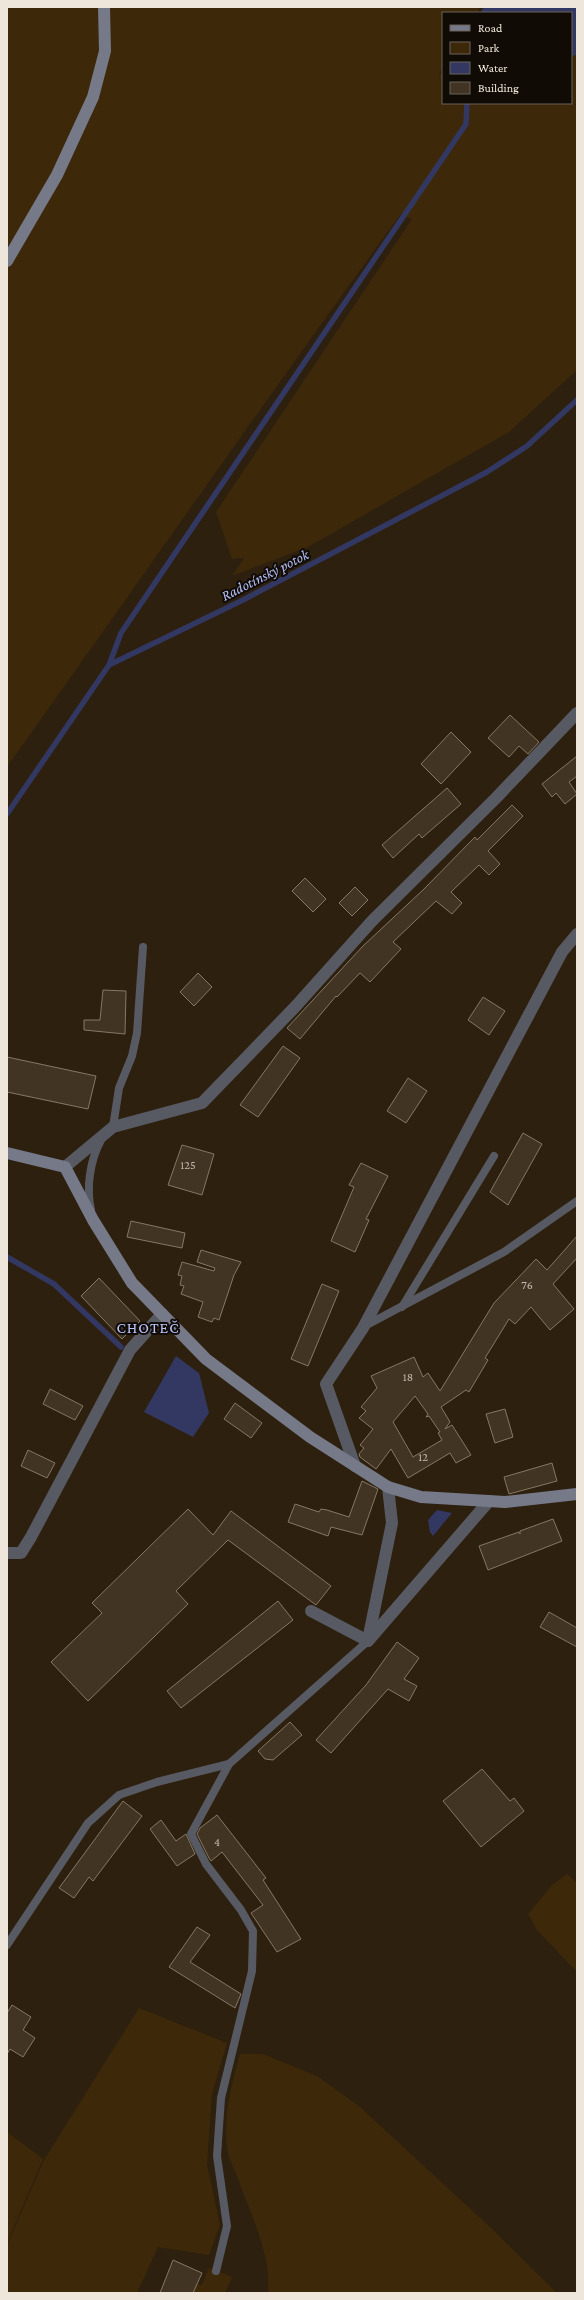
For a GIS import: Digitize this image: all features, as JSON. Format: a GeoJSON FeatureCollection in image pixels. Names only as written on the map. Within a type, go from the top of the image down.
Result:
{"type":"FeatureCollection","features":[{"type":"Feature","properties":{"kind":"street"},"geometry":{"type":"LineString","coordinates":[[7,261],[57,175],[93,97],[105,51],[104,7]]}},
{"type":"Feature","properties":{"kind":"street"},"geometry":{"type":"LineString","coordinates":[[65,1167],[108,1130],[202,1102],[295,1007],[372,921],[496,798],[577,713]]}},
{"type":"Feature","properties":{"kind":"street"},"geometry":{"type":"LineString","coordinates":[[355,1466],[326,1384],[363,1328],[562,952],[577,934]]}},
{"type":"Feature","properties":{"kind":"street"},"geometry":{"type":"LineString","coordinates":[[7,1153],[65,1167],[93,1220],[132,1283],[206,1359],[310,1437],[388,1487],[421,1497],[505,1502],[577,1494]]}},
{"type":"Feature","properties":{"kind":"street"},"geometry":{"type":"LineString","coordinates":[[7,1553],[21,1553],[31,1537],[130,1350],[162,1314]]}},
{"type":"Feature","properties":{"kind":"street"},"geometry":{"type":"LineString","coordinates":[[368,1641],[392,1523],[388,1487]]}},
{"type":"Feature","properties":{"kind":"street"},"geometry":{"type":"LineString","coordinates":[[368,1641],[489,1501]]}},
{"type":"Feature","properties":{"kind":"street"},"geometry":{"type":"LineString","coordinates":[[311,1611],[368,1641]]}},
{"type":"Feature","properties":{"kind":"lane"},"geometry":{"type":"LineString","coordinates":[[93,1220],[90,1208],[89,1185],[97,1146],[108,1130],[119,1088],[132,1056],[137,1033],[143,947]]}},
{"type":"Feature","properties":{"kind":"lane"},"geometry":{"type":"LineString","coordinates":[[401,1307],[494,1156]]}},
{"type":"Feature","properties":{"kind":"lane"},"geometry":{"type":"LineString","coordinates":[[363,1328],[504,1252],[577,1201]]}},
{"type":"Feature","properties":{"kind":"lane"},"geometry":{"type":"LineString","coordinates":[[216,2271],[226,2226],[217,2156],[221,2098],[252,1971],[253,1931],[241,1910],[206,1864],[191,1834],[229,1764],[368,1641]]}},
{"type":"Feature","properties":{"kind":"lane"},"geometry":{"type":"LineString","coordinates":[[7,1945],[88,1823],[119,1795],[157,1782],[229,1764]]}},
{"type":"Feature","properties":{"kind":"green space"},"geometry":{"type":"Polygon","coordinates":[[[7,7],[480,7],[478,12],[442,12],[442,69],[439,74],[442,74],[442,104],[572,104],[572,55],[577,54],[577,370],[509,432],[310,546],[232,576],[244,558],[232,559],[216,512],[412,219],[400,215],[7,767],[7,7]]]}},
{"type":"Feature","properties":{"kind":"green space"},"geometry":{"type":"Polygon","coordinates":[[[567,1874],[577,1883],[577,1972],[537,1930],[528,1914],[552,1885],[567,1874]]]}},
{"type":"Feature","properties":{"kind":"green space"},"geometry":{"type":"Polygon","coordinates":[[[139,2008],[227,2043],[212,2094],[207,2165],[220,2225],[209,2255],[158,2247],[137,2293],[7,2293],[7,2245],[44,2160],[139,2008]]]}},
{"type":"Feature","properties":{"kind":"green space"},"geometry":{"type":"Polygon","coordinates":[[[240,2054],[263,2054],[317,2076],[359,2106],[491,2228],[557,2293],[268,2293],[268,2278],[263,2249],[254,2221],[230,2160],[226,2141],[228,2103],[240,2054]]]}},
{"type":"Feature","properties":{"kind":"green space"},"geometry":{"type":"Polygon","coordinates":[[[7,2132],[43,2159],[7,2243],[7,2132]]]}},
{"type":"Feature","properties":{"kind":"green space"},"geometry":{"type":"Polygon","coordinates":[[[209,2268],[232,2277],[225,2293],[193,2293],[197,2284],[202,2285],[209,2268]]]}},
{"type":"Feature","properties":{"kind":"water"},"geometry":{"type":"Polygon","coordinates":[[[484,7],[577,7],[577,55],[572,56],[572,12],[481,12],[484,7]]]}},
{"type":"Feature","properties":{"kind":"water"},"geometry":{"type":"Polygon","coordinates":[[[176,1356],[199,1373],[209,1413],[193,1437],[144,1412],[176,1356]]]}},
{"type":"Feature","properties":{"kind":"water"},"geometry":{"type":"Polygon","coordinates":[[[437,1510],[452,1513],[433,1536],[430,1532],[428,1520],[437,1510]]]}},
{"type":"Feature","properties":{"kind":"building"},"geometry":{"type":"Polygon","coordinates":[[[510,715],[539,742],[528,754],[519,746],[509,757],[488,738],[510,715]]]}},
{"type":"Feature","properties":{"kind":"building"},"geometry":{"type":"Polygon","coordinates":[[[451,732],[471,752],[441,784],[421,764],[451,732]]]}},
{"type":"Feature","properties":{"kind":"building"},"geometry":{"type":"Polygon","coordinates":[[[577,756],[577,776],[569,782],[577,794],[565,804],[556,793],[552,797],[542,784],[577,756]]]}},
{"type":"Feature","properties":{"kind":"building"},"geometry":{"type":"Polygon","coordinates":[[[447,788],[461,804],[422,838],[419,834],[393,858],[382,845],[447,788]]]}},
{"type":"Feature","properties":{"kind":"building"},"geometry":{"type":"Polygon","coordinates":[[[512,805],[523,816],[488,851],[500,864],[489,875],[479,865],[451,892],[462,903],[452,914],[436,901],[393,942],[401,949],[370,982],[360,973],[337,997],[336,996],[300,1039],[287,1028],[363,946],[424,889],[475,837],[477,840],[512,805]]]}},
{"type":"Feature","properties":{"kind":"building"},"geometry":{"type":"Polygon","coordinates":[[[305,878],[326,899],[313,912],[292,891],[305,878]]]}},
{"type":"Feature","properties":{"kind":"building"},"geometry":{"type":"Polygon","coordinates":[[[355,887],[368,900],[352,916],[339,903],[355,887]]]}},
{"type":"Feature","properties":{"kind":"building"},"geometry":{"type":"Polygon","coordinates":[[[198,973],[212,987],[194,1006],[180,992],[198,973]]]}},
{"type":"Feature","properties":{"kind":"building"},"geometry":{"type":"Polygon","coordinates":[[[103,990],[126,991],[125,1034],[84,1030],[84,1020],[100,1020],[103,990]]]}},
{"type":"Feature","properties":{"kind":"building"},"geometry":{"type":"Polygon","coordinates":[[[483,997],[505,1011],[489,1035],[468,1020],[483,997]]]}},
{"type":"Feature","properties":{"kind":"building"},"geometry":{"type":"Polygon","coordinates":[[[283,1046],[300,1058],[258,1117],[240,1105],[283,1046]]]}},
{"type":"Feature","properties":{"kind":"building"},"geometry":{"type":"Polygon","coordinates":[[[7,1057],[96,1076],[88,1109],[7,1092],[7,1057]]]}},
{"type":"Feature","properties":{"kind":"building"},"geometry":{"type":"Polygon","coordinates":[[[408,1078],[427,1091],[406,1123],[387,1111],[408,1078]]]}},
{"type":"Feature","properties":{"kind":"building"},"geometry":{"type":"Polygon","coordinates":[[[523,1133],[542,1144],[508,1205],[490,1192],[523,1133]]]}},
{"type":"Feature","properties":{"kind":"building"},"geometry":{"type":"Polygon","coordinates":[[[182,1145],[214,1154],[202,1195],[168,1185],[182,1145]]]}},
{"type":"Feature","properties":{"kind":"building"},"geometry":{"type":"Polygon","coordinates":[[[361,1163],[388,1176],[366,1219],[369,1220],[355,1252],[331,1241],[354,1187],[349,1185],[361,1163]]]}},
{"type":"Feature","properties":{"kind":"building"},"geometry":{"type":"Polygon","coordinates":[[[131,1221],[185,1233],[182,1248],[127,1237],[131,1221]]]}},
{"type":"Feature","properties":{"kind":"building"},"geometry":{"type":"Polygon","coordinates":[[[577,1236],[577,1258],[553,1284],[574,1309],[550,1330],[531,1307],[515,1324],[509,1319],[485,1358],[488,1360],[469,1392],[466,1390],[441,1407],[450,1422],[445,1429],[452,1425],[471,1455],[456,1463],[450,1453],[408,1478],[391,1449],[376,1469],[360,1457],[359,1454],[364,1448],[360,1445],[373,1429],[359,1418],[366,1411],[361,1407],[377,1388],[371,1376],[414,1357],[423,1377],[428,1373],[440,1391],[494,1303],[536,1259],[547,1270],[577,1236]],[[415,1396],[393,1422],[413,1457],[442,1440],[438,1433],[440,1432],[429,1416],[426,1417],[428,1414],[415,1396]]]}},
{"type":"Feature","properties":{"kind":"building"},"geometry":{"type":"Polygon","coordinates":[[[201,1250],[241,1262],[234,1275],[219,1320],[214,1318],[212,1322],[198,1317],[203,1302],[181,1294],[184,1286],[180,1285],[182,1276],[178,1275],[182,1262],[214,1271],[215,1268],[197,1262],[201,1250]]]}},
{"type":"Feature","properties":{"kind":"building"},"geometry":{"type":"Polygon","coordinates":[[[99,1278],[140,1321],[122,1339],[81,1296],[99,1278]]]}},
{"type":"Feature","properties":{"kind":"building"},"geometry":{"type":"Polygon","coordinates":[[[322,1284],[339,1291],[308,1366],[291,1359],[322,1284]]]}},
{"type":"Feature","properties":{"kind":"building"},"geometry":{"type":"Polygon","coordinates":[[[50,1389],[83,1406],[75,1420],[43,1404],[50,1389]]]}},
{"type":"Feature","properties":{"kind":"building"},"geometry":{"type":"Polygon","coordinates":[[[235,1403],[262,1423],[251,1438],[224,1419],[235,1403]]]}},
{"type":"Feature","properties":{"kind":"building"},"geometry":{"type":"Polygon","coordinates":[[[505,1409],[513,1437],[495,1443],[486,1414],[505,1409]]]}},
{"type":"Feature","properties":{"kind":"building"},"geometry":{"type":"Polygon","coordinates":[[[28,1450],[55,1463],[47,1478],[21,1466],[28,1450]]]}},
{"type":"Feature","properties":{"kind":"building"},"geometry":{"type":"Polygon","coordinates":[[[552,1463],[557,1481],[509,1494],[504,1477],[552,1463]]]}},
{"type":"Feature","properties":{"kind":"building"},"geometry":{"type":"Polygon","coordinates":[[[362,1481],[378,1489],[362,1535],[331,1527],[328,1536],[288,1522],[295,1504],[319,1512],[321,1509],[327,1510],[349,1517],[362,1481]]]}},
{"type":"Feature","properties":{"kind":"building"},"geometry":{"type":"Polygon","coordinates":[[[188,1509],[213,1535],[231,1511],[331,1586],[316,1605],[228,1540],[176,1591],[188,1604],[88,1701],[51,1662],[102,1613],[92,1603],[188,1509]]]}},
{"type":"Feature","properties":{"kind":"building"},"geometry":{"type":"Polygon","coordinates":[[[553,1519],[562,1541],[488,1570],[479,1546],[519,1532],[520,1534],[520,1531],[553,1519]]]}},
{"type":"Feature","properties":{"kind":"building"},"geometry":{"type":"Polygon","coordinates":[[[278,1601],[293,1620],[181,1708],[167,1691],[278,1601]]]}},
{"type":"Feature","properties":{"kind":"building"},"geometry":{"type":"Polygon","coordinates":[[[549,1612],[577,1628],[577,1647],[540,1627],[549,1612]]]}},
{"type":"Feature","properties":{"kind":"building"},"geometry":{"type":"Polygon","coordinates":[[[397,1642],[419,1658],[404,1679],[417,1686],[409,1701],[388,1689],[331,1753],[316,1740],[366,1685],[397,1642]]]}},
{"type":"Feature","properties":{"kind":"building"},"geometry":{"type":"Polygon","coordinates":[[[290,1722],[302,1735],[273,1760],[265,1759],[258,1751],[290,1722]]]}},
{"type":"Feature","properties":{"kind":"building"},"geometry":{"type":"Polygon","coordinates":[[[482,1769],[510,1801],[514,1798],[524,1811],[481,1847],[443,1801],[482,1769]]]}},
{"type":"Feature","properties":{"kind":"building"},"geometry":{"type":"Polygon","coordinates":[[[123,1801],[142,1816],[93,1881],[89,1877],[74,1898],[59,1888],[123,1801]]]}},
{"type":"Feature","properties":{"kind":"building"},"geometry":{"type":"Polygon","coordinates":[[[217,1815],[266,1878],[263,1880],[301,1939],[277,1952],[251,1913],[263,1905],[222,1852],[211,1861],[197,1834],[200,1828],[217,1815]]]}},
{"type":"Feature","properties":{"kind":"building"},"geometry":{"type":"Polygon","coordinates":[[[161,1820],[176,1841],[186,1834],[195,1854],[177,1866],[150,1829],[161,1820]]]}},
{"type":"Feature","properties":{"kind":"building"},"geometry":{"type":"Polygon","coordinates":[[[197,1927],[210,1935],[190,1962],[241,1994],[235,2008],[169,1967],[197,1927]]]}},
{"type":"Feature","properties":{"kind":"building"},"geometry":{"type":"Polygon","coordinates":[[[12,2005],[31,2017],[23,2030],[35,2038],[23,2057],[10,2049],[7,2054],[7,2013],[12,2005]]]}},
{"type":"Feature","properties":{"kind":"building"},"geometry":{"type":"Polygon","coordinates":[[[173,2260],[202,2273],[193,2293],[160,2293],[173,2260]]]}},
{"type":"Feature","properties":{"kind":"waterway"},"geometry":{"type":"LineString","coordinates":[[109,665],[121,633],[466,124],[467,104]]}},
{"type":"Feature","properties":{"kind":"waterway","name":"Radotínský potok"},"geometry":{"type":"LineString","coordinates":[[7,814],[109,665],[243,600],[487,472],[527,446],[577,400]]}},
{"type":"Feature","properties":{"kind":"waterway"},"geometry":{"type":"LineString","coordinates":[[7,1257],[54,1284],[121,1347]]}},
{"type":"Feature","properties":{"kind":"district","name":"CHOTEČ"},"geometry":{"type":"Point","coordinates":[148,1327]}}]}
